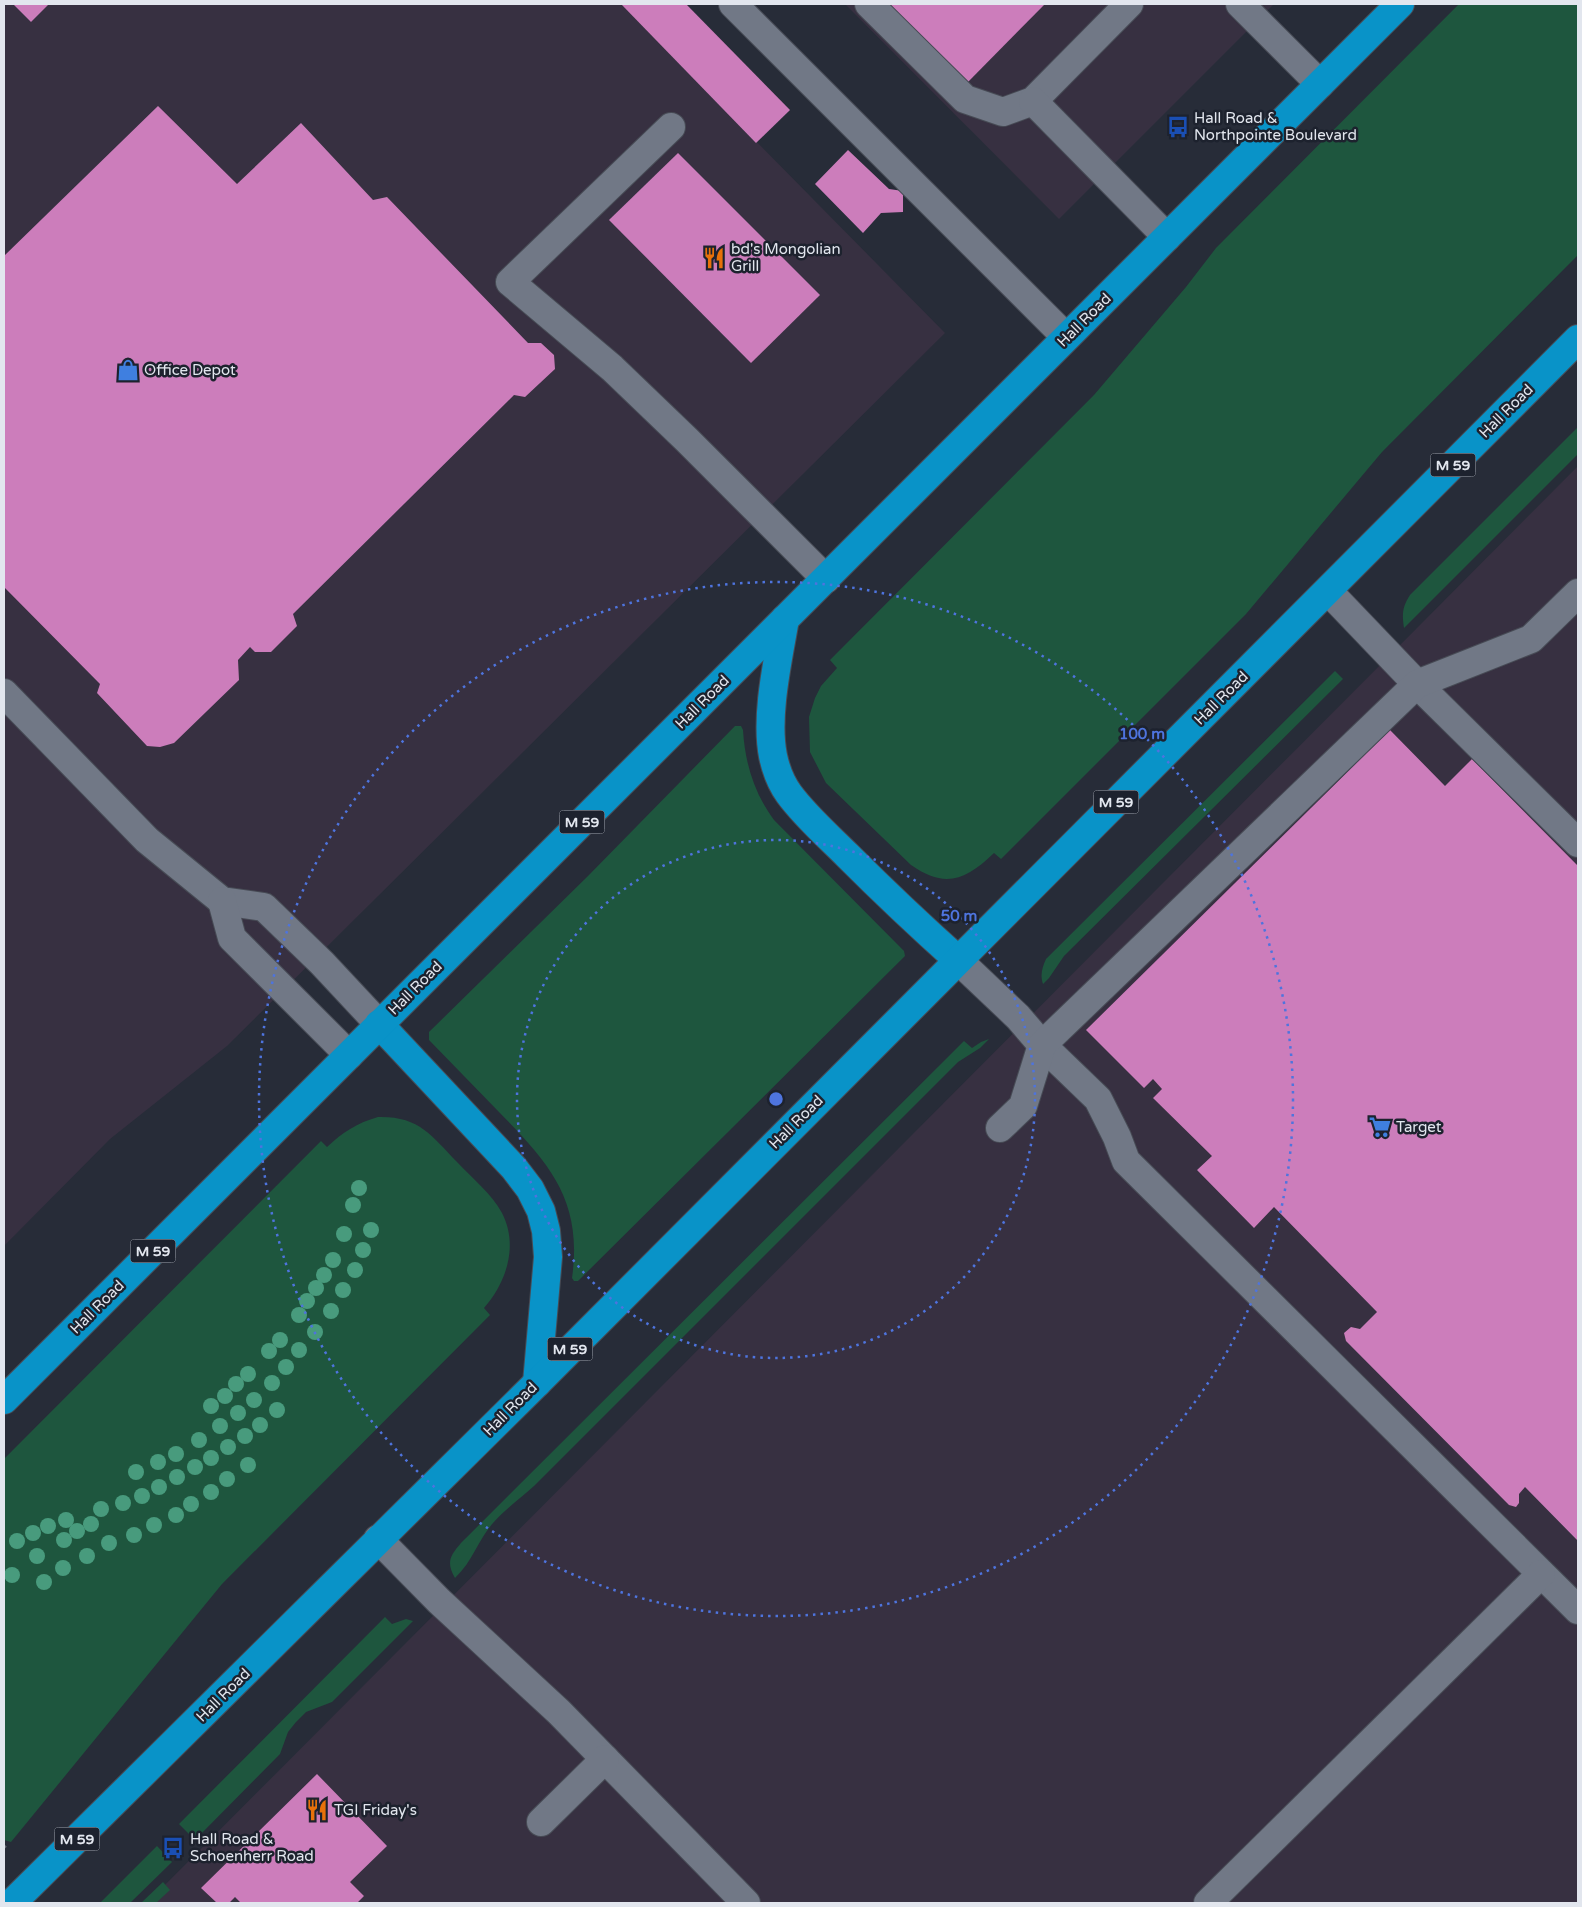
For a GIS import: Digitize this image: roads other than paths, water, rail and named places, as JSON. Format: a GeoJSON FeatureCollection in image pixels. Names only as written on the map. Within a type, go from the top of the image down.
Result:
{"type":"FeatureCollection","features":[{"type":"Feature","properties":{"kind":"highway","name":"Hall Road"},"geometry":{"type":"LineString","coordinates":[[4,1400],[1400,4]]}},
{"type":"Feature","properties":{"kind":"highway","name":"Hall Road"},"geometry":{"type":"LineString","coordinates":[[12,1903],[537,1382],[1578,339]]}},
{"type":"Feature","properties":{"kind":"highway"},"geometry":{"type":"LineString","coordinates":[[784,620],[775,674],[770,728],[778,775],[805,813],[912,919],[958,960]]}},
{"type":"Feature","properties":{"kind":"highway"},"geometry":{"type":"LineString","coordinates":[[380,1024],[514,1168],[530,1189],[541,1211],[546,1232],[548,1257],[537,1382]]}},
{"type":"Feature","properties":{"kind":"lane"},"geometry":{"type":"LineString","coordinates":[[733,4],[1066,338]]}},
{"type":"Feature","properties":{"kind":"lane"},"geometry":{"type":"LineString","coordinates":[[869,4],[965,99],[1003,112],[1033,101],[1129,4]]}},
{"type":"Feature","properties":{"kind":"lane"},"geometry":{"type":"LineString","coordinates":[[1240,4],[1320,84]]}},
{"type":"Feature","properties":{"kind":"lane"},"geometry":{"type":"LineString","coordinates":[[1033,101],[1167,237]]}},
{"type":"Feature","properties":{"kind":"lane"},"geometry":{"type":"LineString","coordinates":[[671,127],[510,282],[612,368],[826,579]]}},
{"type":"Feature","properties":{"kind":"lane"},"geometry":{"type":"LineString","coordinates":[[1328,591],[1417,684],[1578,843]]}},
{"type":"Feature","properties":{"kind":"lane"},"geometry":{"type":"LineString","coordinates":[[1000,1128],[1023,1106],[1042,1044],[1417,684],[1531,639],[1578,593]]}},
{"type":"Feature","properties":{"kind":"lane"},"geometry":{"type":"LineString","coordinates":[[4,693],[147,840],[222,901],[264,907],[322,963],[380,1024]]}},
{"type":"Feature","properties":{"kind":"lane"},"geometry":{"type":"LineString","coordinates":[[222,901],[232,938],[349,1055]]}},
{"type":"Feature","properties":{"kind":"lane"},"geometry":{"type":"LineString","coordinates":[[958,960],[1018,1017],[1042,1044],[1098,1099],[1117,1137],[1126,1161],[1578,1610]]}},
{"type":"Feature","properties":{"kind":"lane"},"geometry":{"type":"LineString","coordinates":[[378,1539],[439,1601],[559,1712],[746,1903]]}},
{"type":"Feature","properties":{"kind":"lane"},"geometry":{"type":"LineString","coordinates":[[1208,1903],[1541,1574]]}},
{"type":"Feature","properties":{"kind":"lane"},"geometry":{"type":"LineString","coordinates":[[541,1822],[605,1759]]}},
{"type":"Feature","properties":{"kind":"place","name":"Hall Road & Northpointe Boulevard"},"geometry":{"type":"Point","coordinates":[1178,127]}},
{"type":"Feature","properties":{"kind":"place","name":"bd's Mongolian Grill"},"geometry":{"type":"Point","coordinates":[714,258]}},
{"type":"Feature","properties":{"kind":"place","name":"Office Depot"},"geometry":{"type":"Point","coordinates":[128,370]}},
{"type":"Feature","properties":{"kind":"place","name":"Target"},"geometry":{"type":"Point","coordinates":[1380,1127]}},
{"type":"Feature","properties":{"kind":"place","name":"TGI Friday's"},"geometry":{"type":"Point","coordinates":[317,1810]}},
{"type":"Feature","properties":{"kind":"place","name":"Hall Road & Schoenherr Road"},"geometry":{"type":"Point","coordinates":[173,1848]}}]}
